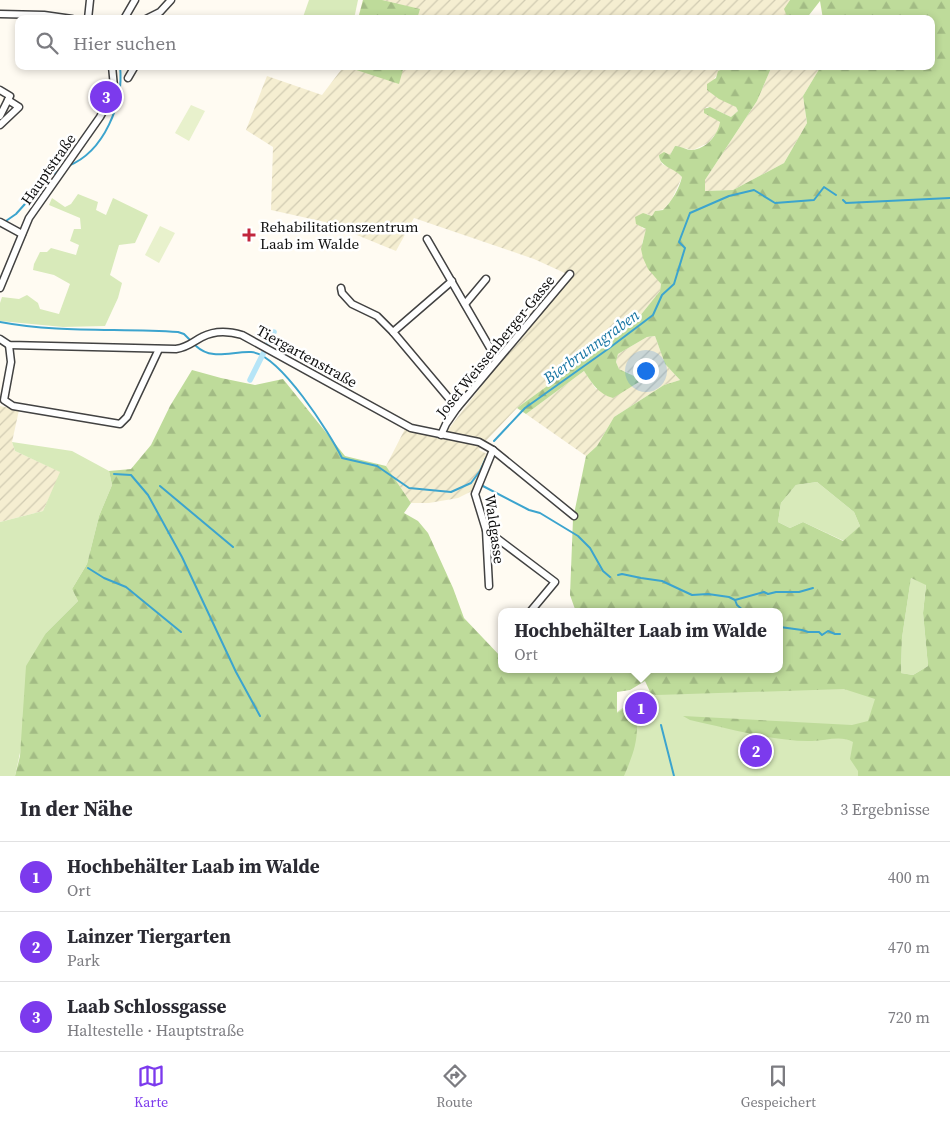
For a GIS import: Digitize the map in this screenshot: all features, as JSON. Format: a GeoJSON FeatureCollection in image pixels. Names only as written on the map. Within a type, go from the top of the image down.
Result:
{"type":"FeatureCollection","features":[{"type":"Feature","properties":{"kind":"street"},"geometry":{"type":"LineString","coordinates":[[88,15],[90,0]]}},
{"type":"Feature","properties":{"kind":"street"},"geometry":{"type":"LineString","coordinates":[[126,15],[135,0]]}},
{"type":"Feature","properties":{"kind":"street"},"geometry":{"type":"LineString","coordinates":[[162,15],[171,0]]}},
{"type":"Feature","properties":{"kind":"street"},"geometry":{"type":"LineString","coordinates":[[153,15],[164,9]]}},
{"type":"Feature","properties":{"kind":"street"},"geometry":{"type":"LineString","coordinates":[[0,14],[22,15]]}},
{"type":"Feature","properties":{"kind":"street","name":"Hauptstraße"},"geometry":{"type":"LineString","coordinates":[[0,288],[29,218],[100,117],[110,99],[114,84],[112,70]]}},
{"type":"Feature","properties":{"kind":"street"},"geometry":{"type":"LineString","coordinates":[[128,78],[132,70]]}},
{"type":"Feature","properties":{"kind":"street"},"geometry":{"type":"LineString","coordinates":[[0,90],[10,96],[0,116]]}},
{"type":"Feature","properties":{"kind":"street"},"geometry":{"type":"LineString","coordinates":[[0,125],[19,107],[8,100]]}},
{"type":"Feature","properties":{"kind":"street"},"geometry":{"type":"LineString","coordinates":[[3,224],[22,234]]}},
{"type":"Feature","properties":{"kind":"street"},"geometry":{"type":"LineString","coordinates":[[427,239],[497,360]]}},
{"type":"Feature","properties":{"kind":"street","name":"Josef Weissenberger-Gasse"},"geometry":{"type":"LineString","coordinates":[[441,435],[457,408],[570,274]]}},
{"type":"Feature","properties":{"kind":"street"},"geometry":{"type":"LineString","coordinates":[[464,304],[486,279]]}},
{"type":"Feature","properties":{"kind":"street"},"geometry":{"type":"LineString","coordinates":[[393,332],[452,281]]}},
{"type":"Feature","properties":{"kind":"street"},"geometry":{"type":"LineString","coordinates":[[341,288],[342,293],[352,304],[377,316],[393,332],[457,408]]}},
{"type":"Feature","properties":{"kind":"street","name":"Tiergartenstraße"},"geometry":{"type":"LineString","coordinates":[[9,345],[185,348],[202,337],[221,331],[242,335],[411,428],[479,442],[493,450],[574,516]]}},
{"type":"Feature","properties":{"kind":"street"},"geometry":{"type":"LineString","coordinates":[[0,339],[9,345],[11,362],[4,400],[13,406],[120,424],[127,417],[159,349]]}},
{"type":"Feature","properties":{"kind":"street","name":"Waldgasse"},"geometry":{"type":"LineString","coordinates":[[489,586],[486,530],[475,494],[493,450]]}},
{"type":"Feature","properties":{"kind":"street"},"geometry":{"type":"LineString","coordinates":[[486,530],[555,582],[533,608]]}},
{"type":"Feature","properties":{"kind":"shaded area"},"geometry":{"type":"Polygon","coordinates":[[[363,0],[790,0],[785,9],[787,15],[359,15],[363,0]]]}},
{"type":"Feature","properties":{"kind":"shaded area"},"geometry":{"type":"Polygon","coordinates":[[[341,70],[720,70],[714,79],[738,111],[731,117],[706,107],[721,124],[708,143],[693,150],[675,146],[670,155],[659,155],[662,164],[675,170],[682,177],[672,199],[664,209],[655,211],[652,216],[647,214],[642,228],[646,229],[646,231],[642,243],[661,284],[660,291],[635,322],[517,408],[481,446],[479,450],[487,454],[486,462],[474,490],[458,498],[429,503],[411,503],[386,466],[405,429],[441,439],[567,274],[534,259],[414,218],[396,251],[325,222],[271,210],[273,147],[246,130],[267,76],[322,95],[341,70]]]}},
{"type":"Feature","properties":{"kind":"shaded area"},"geometry":{"type":"Polygon","coordinates":[[[770,70],[819,70],[803,96],[807,123],[784,163],[733,190],[705,191],[705,180],[757,101],[770,70]]]}},
{"type":"Feature","properties":{"kind":"shaded area"},"geometry":{"type":"Polygon","coordinates":[[[655,336],[665,364],[680,380],[664,385],[614,417],[597,446],[586,456],[526,414],[584,371],[596,389],[631,374],[619,369],[616,362],[618,354],[647,337],[655,336]]]}},
{"type":"Feature","properties":{"kind":"shaded area"},"geometry":{"type":"Polygon","coordinates":[[[0,406],[19,410],[12,442],[15,451],[61,472],[43,511],[0,522],[0,406]]]}},
{"type":"Feature","properties":{"kind":"green space"},"geometry":{"type":"Polygon","coordinates":[[[309,0],[358,0],[355,15],[304,15],[309,0]]]}},
{"type":"Feature","properties":{"kind":"green space"},"geometry":{"type":"Polygon","coordinates":[[[363,0],[382,0],[420,9],[418,15],[359,15],[363,0]]]}},
{"type":"Feature","properties":{"kind":"green space"},"geometry":{"type":"Polygon","coordinates":[[[790,0],[950,0],[950,776],[858,776],[858,771],[850,759],[853,742],[848,740],[798,741],[783,739],[751,734],[690,720],[683,716],[852,725],[868,721],[875,699],[844,689],[657,695],[651,694],[645,681],[630,690],[617,692],[617,713],[629,706],[636,710],[637,729],[635,744],[624,776],[15,776],[20,756],[26,666],[46,633],[78,601],[72,589],[87,564],[99,516],[112,485],[109,471],[131,469],[151,445],[170,406],[192,370],[255,385],[283,379],[345,456],[386,466],[411,503],[404,513],[418,521],[428,533],[453,588],[464,618],[498,654],[498,673],[783,673],[783,608],[575,608],[570,595],[573,519],[586,456],[597,446],[614,417],[664,385],[680,380],[665,364],[655,336],[647,337],[618,354],[616,362],[619,369],[636,377],[639,382],[613,398],[599,391],[584,371],[526,414],[517,408],[635,322],[660,291],[661,284],[648,269],[643,258],[641,249],[646,229],[636,224],[635,217],[643,213],[652,216],[655,211],[663,210],[679,186],[682,177],[664,165],[659,155],[664,152],[670,155],[675,146],[690,150],[697,149],[714,136],[720,122],[704,113],[704,109],[710,107],[731,117],[738,111],[736,107],[719,99],[707,90],[707,84],[716,78],[718,71],[770,70],[757,101],[705,180],[705,191],[733,190],[784,163],[807,123],[803,96],[819,70],[935,70],[935,15],[822,15],[820,1],[809,15],[786,15],[784,9],[790,0]],[[817,482],[796,485],[781,503],[778,522],[790,528],[803,522],[843,541],[860,526],[854,512],[817,482]],[[911,578],[902,638],[901,673],[913,675],[928,666],[923,613],[926,585],[911,578]]]}},
{"type":"Feature","properties":{"kind":"green space"},"geometry":{"type":"Polygon","coordinates":[[[356,70],[403,70],[399,84],[356,70]]]}},
{"type":"Feature","properties":{"kind":"green space"},"geometry":{"type":"Polygon","coordinates":[[[191,105],[205,111],[189,141],[175,133],[191,105]]]}},
{"type":"Feature","properties":{"kind":"green space"},"geometry":{"type":"Polygon","coordinates":[[[78,194],[98,202],[96,210],[106,215],[113,198],[148,215],[135,243],[119,245],[110,275],[122,283],[118,298],[105,326],[63,327],[0,321],[2,297],[19,299],[27,295],[38,303],[40,309],[59,314],[70,284],[54,275],[33,270],[40,252],[47,252],[51,248],[76,255],[79,245],[70,241],[74,229],[81,229],[80,218],[49,205],[52,198],[65,207],[71,204],[78,194]]]}},
{"type":"Feature","properties":{"kind":"green space"},"geometry":{"type":"Polygon","coordinates":[[[160,226],[175,233],[159,263],[145,255],[160,226]]]}},
{"type":"Feature","properties":{"kind":"green space"},"geometry":{"type":"Polygon","coordinates":[[[12,442],[72,451],[109,471],[112,485],[99,516],[87,564],[72,589],[78,601],[46,633],[15,776],[0,776],[0,522],[43,511],[60,472],[15,451],[12,442]]]}},
{"type":"Feature","properties":{"kind":"green space"},"geometry":{"type":"Polygon","coordinates":[[[817,482],[854,512],[860,526],[844,541],[803,522],[790,528],[778,522],[781,503],[796,485],[817,482]]]}},
{"type":"Feature","properties":{"kind":"green space"},"geometry":{"type":"Polygon","coordinates":[[[911,578],[926,584],[923,613],[928,666],[913,675],[901,673],[902,638],[911,578]]]}},
{"type":"Feature","properties":{"kind":"green space"},"geometry":{"type":"Polygon","coordinates":[[[850,684],[950,727],[950,776],[526,776],[644,693],[651,691],[850,684]]]}},
{"type":"Feature","properties":{"kind":"waterway"},"geometry":{"type":"LineString","coordinates":[[68,166],[92,150],[109,125],[119,95],[120,70]]}},
{"type":"Feature","properties":{"kind":"waterway"},"geometry":{"type":"LineString","coordinates":[[3,223],[16,214],[50,176],[61,169]]}},
{"type":"Feature","properties":{"kind":"waterway","name":"Bierbrunngraben"},"geometry":{"type":"LineString","coordinates":[[494,441],[525,408],[653,315],[662,295],[674,284],[685,248],[679,242],[690,213],[729,196],[754,190],[775,203],[814,200],[824,187],[836,195]]}},
{"type":"Feature","properties":{"kind":"waterway","name":"Bierbrunngraben"},"geometry":{"type":"LineString","coordinates":[[843,200],[846,203],[950,198]]}},
{"type":"Feature","properties":{"kind":"waterway"},"geometry":{"type":"LineString","coordinates":[[0,322],[44,328],[178,332],[184,334],[190,340]]}},
{"type":"Feature","properties":{"kind":"waterway","name":"Bierbrunngraben"},"geometry":{"type":"LineString","coordinates":[[250,380],[274,332]]}},
{"type":"Feature","properties":{"kind":"waterway","name":"Bierbrunngraben"},"geometry":{"type":"LineString","coordinates":[[196,346],[202,351],[215,354],[251,352],[263,356],[276,366],[303,397],[316,414],[342,458],[377,466],[409,488],[451,492],[471,483],[480,471],[486,458]]}},
{"type":"Feature","properties":{"kind":"waterway"},"geometry":{"type":"LineString","coordinates":[[114,474],[131,475],[148,495],[182,557],[236,672],[260,716]]}},
{"type":"Feature","properties":{"kind":"waterway"},"geometry":{"type":"LineString","coordinates":[[481,485],[529,510],[540,513],[578,536],[590,548],[603,571],[610,577]]}},
{"type":"Feature","properties":{"kind":"waterway"},"geometry":{"type":"LineString","coordinates":[[160,486],[233,547]]}},
{"type":"Feature","properties":{"kind":"waterway"},"geometry":{"type":"LineString","coordinates":[[88,568],[104,578],[126,587],[181,632]]}},
{"type":"Feature","properties":{"kind":"waterway"},"geometry":{"type":"LineString","coordinates":[[618,575],[622,574],[662,581],[692,595],[708,594],[729,597],[735,600],[740,608]]}},
{"type":"Feature","properties":{"kind":"waterway"},"geometry":{"type":"LineString","coordinates":[[735,600],[764,592],[768,594],[799,592],[813,588]]}},
{"type":"Feature","properties":{"kind":"waterway"},"geometry":{"type":"LineString","coordinates":[[783,627],[819,632],[822,635],[828,631],[840,634]]}},
{"type":"Feature","properties":{"kind":"waterway"},"geometry":{"type":"LineString","coordinates":[[661,725],[674,776]]}},
{"type":"Feature","properties":{"kind":"place","name":"Laab Schlossgasse"},"geometry":{"type":"Point","coordinates":[106,97]}},
{"type":"Feature","properties":{"kind":"place","name":"Rehabilitationszentrum Laab im Walde"},"geometry":{"type":"Point","coordinates":[249,235]}},
{"type":"Feature","properties":{"kind":"place","name":"Hochbehälter Laab im Walde"},"geometry":{"type":"Point","coordinates":[641,708]}},
{"type":"Feature","properties":{"kind":"place","name":"Lainzer Tiergarten"},"geometry":{"type":"Point","coordinates":[756,751]}}]}
